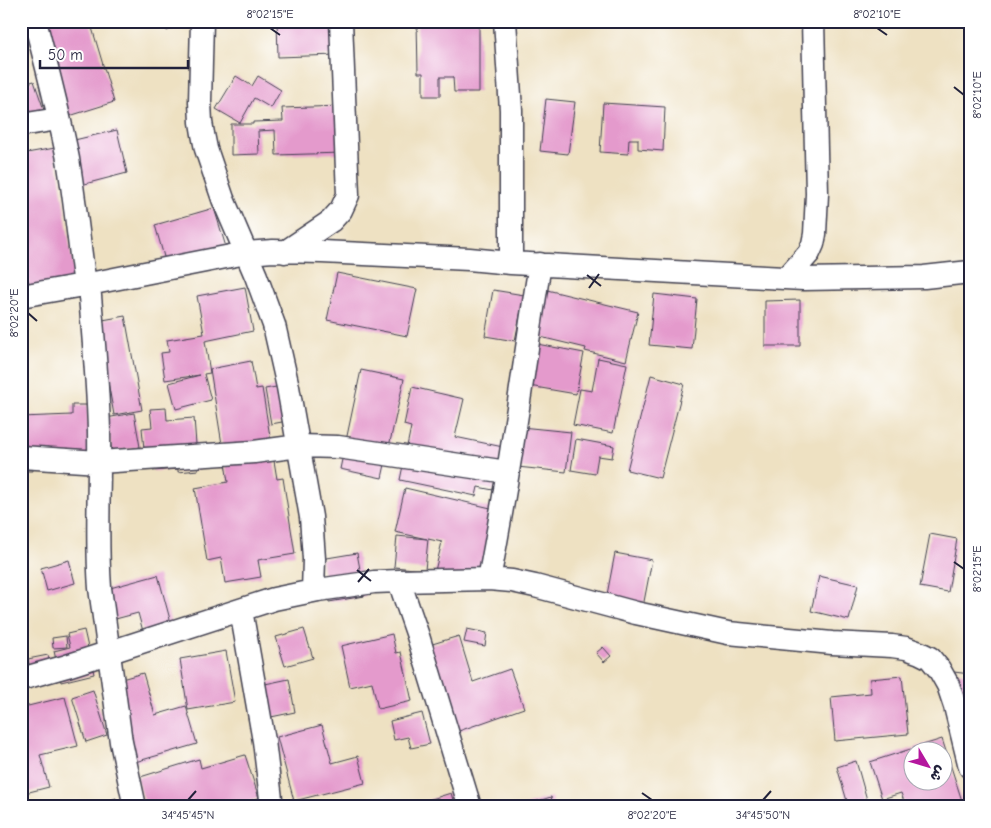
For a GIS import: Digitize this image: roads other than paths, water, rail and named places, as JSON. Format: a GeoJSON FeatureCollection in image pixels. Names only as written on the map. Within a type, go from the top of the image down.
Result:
{"type":"FeatureCollection","features":[{"type":"Feature","properties":{"kind":"street"},"geometry":{"type":"LineString","coordinates":[[34,21],[67,158],[87,284],[97,385],[99,462],[98,565],[103,619],[122,750],[134,807]]}},
{"type":"Feature","properties":{"kind":"street"},"geometry":{"type":"LineString","coordinates":[[202,21],[200,102],[206,149],[223,199],[256,276],[274,325],[307,489],[313,538],[313,591]]}},
{"type":"Feature","properties":{"kind":"street"},"geometry":{"type":"LineString","coordinates":[[286,252],[331,221],[341,210],[348,195],[341,21]]}},
{"type":"Feature","properties":{"kind":"street"},"geometry":{"type":"LineString","coordinates":[[506,21],[511,110],[511,263]]}},
{"type":"Feature","properties":{"kind":"street"},"geometry":{"type":"LineString","coordinates":[[787,278],[809,253],[816,234],[817,194],[813,21]]}},
{"type":"Feature","properties":{"kind":"street"},"geometry":{"type":"LineString","coordinates":[[21,125],[58,119]]}},
{"type":"Feature","properties":{"kind":"street"},"geometry":{"type":"LineString","coordinates":[[21,296],[246,253],[322,252],[787,278],[924,276],[970,272]]}},
{"type":"Feature","properties":{"kind":"street"},"geometry":{"type":"LineString","coordinates":[[489,579],[540,264]]}},
{"type":"Feature","properties":{"kind":"street"},"geometry":{"type":"LineString","coordinates":[[21,457],[99,462],[254,452],[299,446],[338,447],[507,472]]}},
{"type":"Feature","properties":{"kind":"street"},"geometry":{"type":"LineString","coordinates":[[21,679],[274,599],[313,591],[374,582],[489,579],[512,581],[728,633],[832,644],[892,646],[920,652],[930,658],[948,685],[970,767]]}},
{"type":"Feature","properties":{"kind":"street"},"geometry":{"type":"LineString","coordinates":[[399,581],[418,636],[470,807]]}},
{"type":"Feature","properties":{"kind":"street"},"geometry":{"type":"LineString","coordinates":[[241,610],[264,741],[272,807]]}}]}
